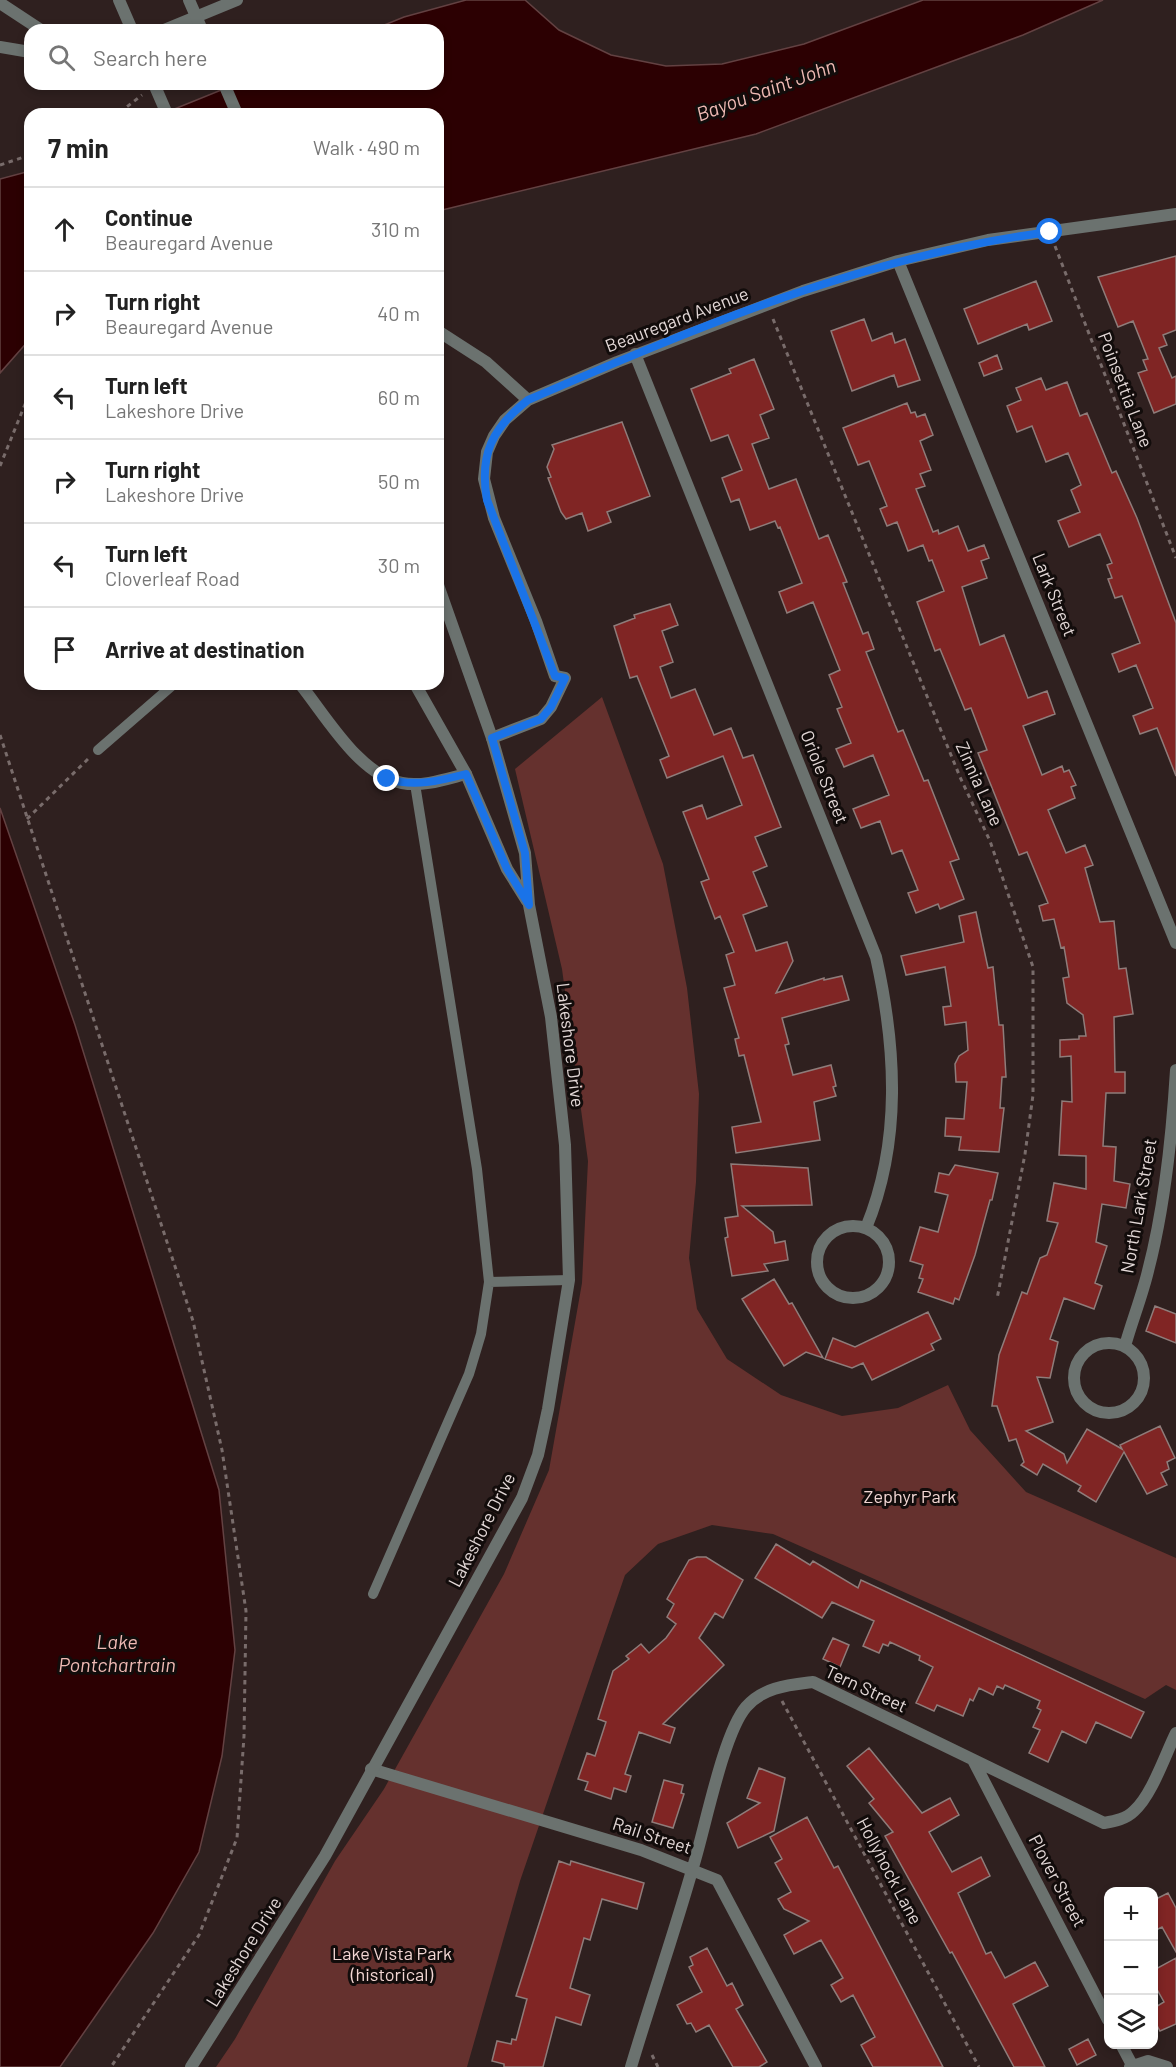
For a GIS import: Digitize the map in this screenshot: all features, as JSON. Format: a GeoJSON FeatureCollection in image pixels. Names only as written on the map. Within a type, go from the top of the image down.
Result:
{"type":"FeatureCollection","features":[{"type":"Feature","properties":{"kind":"street"},"geometry":{"type":"LineString","coordinates":[[119,0],[129,24]]}},
{"type":"Feature","properties":{"kind":"street"},"geometry":{"type":"LineString","coordinates":[[189,0],[199,24]]}},
{"type":"Feature","properties":{"kind":"street"},"geometry":{"type":"LineString","coordinates":[[179,24],[237,0]]}},
{"type":"Feature","properties":{"kind":"street"},"geometry":{"type":"LineString","coordinates":[[0,3],[31,24]]}},
{"type":"Feature","properties":{"kind":"street"},"geometry":{"type":"LineString","coordinates":[[0,47],[24,51]]}},
{"type":"Feature","properties":{"kind":"street"},"geometry":{"type":"LineString","coordinates":[[157,90],[164,108]]}},
{"type":"Feature","properties":{"kind":"street"},"geometry":{"type":"LineString","coordinates":[[227,90],[234,108]]}},
{"type":"Feature","properties":{"kind":"street","name":"Beauregard Avenue"},"geometry":{"type":"LineString","coordinates":[[492,738],[541,719],[551,707],[565,678],[555,676],[494,518],[484,479],[487,452],[494,436],[505,420],[528,400],[635,354],[802,291],[898,261],[988,240],[1176,214]]}},
{"type":"Feature","properties":{"kind":"street","name":"Lark Street"},"geometry":{"type":"LineString","coordinates":[[898,261],[1176,943]]}},
{"type":"Feature","properties":{"kind":"street"},"geometry":{"type":"LineString","coordinates":[[444,335],[486,362],[528,400]]}},
{"type":"Feature","properties":{"kind":"street","name":"Oriole Street"},"geometry":{"type":"LineString","coordinates":[[635,354],[876,957],[889,1013],[893,1060],[892,1102],[886,1160],[878,1200],[866,1228]]}},
{"type":"Feature","properties":{"kind":"street","name":"Lakeshore Drive"},"geometry":{"type":"LineString","coordinates":[[191,2067],[325,1856],[522,1498],[538,1455],[548,1409],[569,1280],[565,1145],[551,1017],[529,905],[525,853],[492,738],[444,602]]}},
{"type":"Feature","properties":{"kind":"street"},"geometry":{"type":"LineString","coordinates":[[305,690],[360,759],[373,771],[387,779],[415,784],[440,781],[466,774]]}},
{"type":"Feature","properties":{"kind":"street","name":"Lakeshore Drive"},"geometry":{"type":"LineString","coordinates":[[418,690],[466,774],[507,869],[529,905]]}},
{"type":"Feature","properties":{"kind":"street","name":"North Lark Street"},"geometry":{"type":"LineString","coordinates":[[1125,1346],[1148,1271],[1158,1223],[1173,1116],[1176,1070]]}},
{"type":"Feature","properties":{"kind":"street"},"geometry":{"type":"LineString","coordinates":[[844,1226],[866,1228],[883,1242],[888,1253],[886,1275],[872,1292],[851,1298],[840,1295],[830,1290],[818,1270],[819,1248],[834,1231],[844,1226]]}},
{"type":"Feature","properties":{"kind":"street"},"geometry":{"type":"LineString","coordinates":[[1102,1343],[1125,1346],[1141,1363],[1144,1386],[1132,1405],[1122,1411],[1110,1414],[1099,1412],[1080,1399],[1074,1377],[1076,1365],[1091,1347],[1102,1343]]}},
{"type":"Feature","properties":{"kind":"street","name":"Tern Street"},"geometry":{"type":"LineString","coordinates":[[631,2067],[693,1868],[732,1730],[746,1707],[775,1688],[813,1682],[1104,1823],[1121,1820],[1134,1812],[1146,1795],[1176,1732]]}},
{"type":"Feature","properties":{"kind":"street","name":"Plover Street"},"geometry":{"type":"LineString","coordinates":[[973,1760],[1104,2012]]}},
{"type":"Feature","properties":{"kind":"street","name":"Rail Street"},"geometry":{"type":"LineString","coordinates":[[371,1769],[641,1850],[693,1868],[717,1880],[816,2067]]}},
{"type":"Feature","properties":{"kind":"street"},"geometry":{"type":"LineString","coordinates":[[1124,2049],[1131,2066],[1148,2061],[1167,2067]]}},
{"type":"Feature","properties":{"kind":"lane"},"geometry":{"type":"LineString","coordinates":[[98,750],[167,690]]}},
{"type":"Feature","properties":{"kind":"lane"},"geometry":{"type":"LineString","coordinates":[[373,1594],[469,1374],[481,1334],[489,1282],[477,1169],[415,784]]}},
{"type":"Feature","properties":{"kind":"lane"},"geometry":{"type":"LineString","coordinates":[[489,1282],[569,1280]]}},
{"type":"Feature","properties":{"kind":"path"},"geometry":{"type":"LineString","coordinates":[[125,108],[142,95]]}},
{"type":"Feature","properties":{"kind":"path"},"geometry":{"type":"LineString","coordinates":[[0,165],[24,157]]}},
{"type":"Feature","properties":{"kind":"path","name":"Poinsettia Lane"},"geometry":{"type":"LineString","coordinates":[[1050,232],[1176,558]]}},
{"type":"Feature","properties":{"kind":"path","name":"Zinnia Lane"},"geometry":{"type":"LineString","coordinates":[[767,305],[960,777],[990,841],[1033,968],[1032,1095],[1026,1154],[997,1299]]}},
{"type":"Feature","properties":{"kind":"path"},"geometry":{"type":"LineString","coordinates":[[0,466],[24,407]]}},
{"type":"Feature","properties":{"kind":"path"},"geometry":{"type":"LineString","coordinates":[[0,735],[193,1321],[222,1450],[246,1611],[244,1736],[237,1838],[199,1935],[111,2067]]}},
{"type":"Feature","properties":{"kind":"path"},"geometry":{"type":"LineString","coordinates":[[27,819],[98,750]]}},
{"type":"Feature","properties":{"kind":"path","name":"Hollyhock Lane"},"geometry":{"type":"LineString","coordinates":[[775,1688],[979,2067]]}},
{"type":"Feature","properties":{"kind":"green space","name":"Lake Vista Park (historical)"},"geometry":{"type":"Polygon","coordinates":[[[602,697],[663,864],[687,988],[699,1094],[696,1182],[689,1258],[697,1309],[727,1359],[781,1395],[842,1416],[898,1408],[948,1385],[970,1430],[1026,1492],[1176,1558],[1176,1690],[1166,1685],[1145,1699],[773,1534],[712,1525],[658,1544],[625,1575],[520,1881],[467,2067],[216,2067],[235,2039],[335,1861],[384,1789],[504,1574],[549,1470],[582,1283],[588,1161],[562,969],[515,769],[602,697]]]}},
{"type":"Feature","properties":{"kind":"water","name":"Bayou Saint John"},"geometry":{"type":"Polygon","coordinates":[[[466,0],[525,0],[559,30],[611,55],[666,66],[722,64],[804,44],[923,0],[1103,0],[1023,35],[756,134],[444,210],[444,108],[177,108],[221,90],[444,90],[444,24],[387,24],[466,0]]]}},
{"type":"Feature","properties":{"kind":"water"},"geometry":{"type":"Polygon","coordinates":[[[24,173],[24,346],[0,373],[0,179],[24,173]]]}},
{"type":"Feature","properties":{"kind":"water","name":"Lake Pontchartrain"},"geometry":{"type":"Polygon","coordinates":[[[0,808],[75,1025],[219,1490],[235,1650],[222,1756],[199,1852],[153,1933],[60,2067],[0,2067],[0,808]]]}},
{"type":"Feature","properties":{"kind":"building"},"geometry":{"type":"Polygon","coordinates":[[[1176,256],[1176,330],[1163,335],[1167,345],[1159,348],[1172,378],[1176,376],[1176,404],[1154,413],[1138,373],[1147,370],[1143,360],[1148,359],[1133,321],[1118,327],[1098,277],[1176,256]]]}},
{"type":"Feature","properties":{"kind":"building"},"geometry":{"type":"Polygon","coordinates":[[[1036,281],[1052,321],[1029,330],[1027,324],[978,344],[964,309],[1036,281]]]}},
{"type":"Feature","properties":{"kind":"building"},"geometry":{"type":"Polygon","coordinates":[[[864,319],[872,341],[892,333],[895,343],[905,339],[920,380],[898,387],[894,375],[852,391],[831,331],[864,319]]]}},
{"type":"Feature","properties":{"kind":"building"},"geometry":{"type":"Polygon","coordinates":[[[997,355],[1002,369],[984,376],[979,363],[997,355]]]}},
{"type":"Feature","properties":{"kind":"building"},"geometry":{"type":"Polygon","coordinates":[[[754,359],[774,409],[760,415],[769,438],[752,444],[769,489],[796,479],[819,539],[828,535],[847,582],[843,583],[863,634],[868,632],[874,649],[866,652],[895,725],[898,732],[903,730],[924,781],[928,780],[959,859],[950,862],[964,899],[940,909],[938,904],[916,913],[908,893],[918,890],[902,850],[892,854],[880,821],[861,828],[853,809],[889,795],[873,755],[844,767],[836,749],[851,743],[837,709],[842,707],[829,675],[840,670],[813,602],[787,613],[779,592],[802,583],[780,527],[778,528],[775,521],[750,530],[739,499],[731,502],[722,478],[742,470],[728,435],[711,441],[691,389],[731,373],[729,369],[754,359]]]}},
{"type":"Feature","properties":{"kind":"building"},"geometry":{"type":"Polygon","coordinates":[[[1041,378],[1046,390],[1067,382],[1080,416],[1087,413],[1112,473],[1116,471],[1137,518],[1176,623],[1176,776],[1157,728],[1140,734],[1133,716],[1153,708],[1136,665],[1119,672],[1112,654],[1140,643],[1122,596],[1115,598],[1108,579],[1112,578],[1107,565],[1112,563],[1100,534],[1069,547],[1058,521],[1080,512],[1071,490],[1081,485],[1068,453],[1046,462],[1032,426],[1017,432],[1007,406],[1021,400],[1016,388],[1041,378]]]}},
{"type":"Feature","properties":{"kind":"building"},"geometry":{"type":"Polygon","coordinates":[[[907,403],[911,413],[915,412],[917,417],[925,414],[933,435],[920,441],[931,470],[920,474],[925,486],[916,489],[933,532],[938,530],[939,534],[958,526],[968,551],[984,545],[989,558],[981,561],[987,578],[962,587],[980,645],[1004,635],[1028,698],[1047,691],[1055,714],[1023,726],[1042,775],[1062,766],[1064,772],[1069,770],[1076,785],[1071,787],[1075,798],[1048,810],[1066,853],[1085,845],[1093,865],[1085,868],[1100,922],[1114,921],[1119,969],[1126,968],[1133,1014],[1114,1017],[1115,1072],[1125,1072],[1125,1093],[1106,1093],[1103,1146],[1116,1147],[1114,1181],[1130,1184],[1126,1208],[1102,1204],[1096,1242],[1107,1246],[1095,1283],[1102,1286],[1094,1309],[1064,1298],[1050,1339],[1058,1342],[1050,1378],[1037,1377],[1053,1422],[1026,1431],[1064,1454],[1067,1463],[1087,1429],[1122,1449],[1120,1445],[1160,1426],[1175,1458],[1167,1462],[1169,1469],[1161,1473],[1167,1485],[1147,1494],[1124,1452],[1096,1502],[1078,1491],[1081,1486],[1043,1464],[1037,1475],[1021,1465],[1024,1462],[1016,1439],[1009,1441],[997,1406],[992,1406],[999,1355],[1022,1292],[1027,1294],[1040,1258],[1047,1255],[1058,1223],[1047,1221],[1054,1183],[1086,1189],[1086,1156],[1059,1155],[1062,1101],[1072,1102],[1071,1056],[1060,1057],[1060,1040],[1079,1039],[1079,1036],[1086,1036],[1083,1015],[1067,1003],[1063,978],[1069,977],[1064,947],[1061,948],[1054,919],[1043,921],[1039,906],[1048,903],[1027,852],[1019,855],[978,753],[987,750],[971,708],[965,710],[940,649],[935,651],[917,602],[944,591],[932,560],[929,561],[923,545],[908,551],[897,522],[887,526],[880,509],[887,506],[869,461],[858,465],[843,428],[907,403]]]}},
{"type":"Feature","properties":{"kind":"building"},"geometry":{"type":"Polygon","coordinates":[[[622,422],[650,496],[607,512],[611,522],[588,531],[582,513],[566,519],[561,512],[548,478],[551,477],[547,467],[554,449],[552,445],[622,422]]]}},
{"type":"Feature","properties":{"kind":"building"},"geometry":{"type":"Polygon","coordinates":[[[670,604],[678,625],[662,631],[673,662],[660,667],[671,698],[695,689],[714,735],[731,728],[743,758],[753,755],[781,827],[755,837],[767,866],[753,872],[767,906],[743,915],[756,951],[787,942],[793,961],[776,993],[824,978],[824,980],[842,976],[849,1000],[782,1018],[789,1044],[785,1045],[793,1075],[831,1065],[836,1096],[814,1102],[820,1140],[736,1153],[732,1127],[761,1122],[744,1055],[739,1056],[735,1039],[739,1038],[724,988],[735,985],[726,955],[734,952],[720,916],[715,919],[701,882],[709,879],[683,812],[702,805],[707,819],[742,805],[723,756],[667,778],[660,760],[669,756],[637,676],[630,678],[614,626],[635,618],[634,615],[670,604]]]}},
{"type":"Feature","properties":{"kind":"building"},"geometry":{"type":"Polygon","coordinates":[[[976,912],[988,968],[993,967],[999,1025],[1003,1025],[1006,1077],[1002,1077],[1000,1108],[1004,1108],[999,1152],[959,1150],[961,1137],[945,1136],[946,1118],[964,1119],[967,1082],[956,1082],[955,1064],[959,1056],[968,1050],[966,1022],[945,1025],[943,1007],[951,1006],[945,967],[906,975],[901,956],[964,942],[959,916],[976,912]]]}},
{"type":"Feature","properties":{"kind":"building"},"geometry":{"type":"Polygon","coordinates":[[[731,1164],[808,1168],[812,1205],[742,1206],[773,1232],[775,1243],[785,1241],[788,1260],[764,1264],[768,1271],[732,1276],[725,1238],[728,1237],[725,1218],[738,1216],[731,1164]]]}},
{"type":"Feature","properties":{"kind":"building"},"geometry":{"type":"Polygon","coordinates":[[[955,1165],[998,1173],[975,1255],[959,1300],[955,1298],[953,1304],[918,1292],[923,1279],[919,1278],[923,1265],[910,1261],[920,1227],[938,1232],[948,1195],[935,1192],[939,1173],[949,1175],[955,1165]]]}},
{"type":"Feature","properties":{"kind":"building"},"geometry":{"type":"Polygon","coordinates":[[[774,1279],[789,1304],[792,1303],[823,1358],[806,1352],[784,1366],[742,1299],[774,1279]]]}},
{"type":"Feature","properties":{"kind":"building"},"geometry":{"type":"Polygon","coordinates":[[[1155,1306],[1176,1314],[1176,1343],[1146,1331],[1155,1306]]]}},
{"type":"Feature","properties":{"kind":"building"},"geometry":{"type":"Polygon","coordinates":[[[928,1312],[941,1339],[931,1344],[934,1350],[872,1380],[863,1363],[852,1368],[825,1359],[833,1338],[855,1347],[928,1312]]]}},
{"type":"Feature","properties":{"kind":"building"},"geometry":{"type":"Polygon","coordinates":[[[776,1544],[810,1565],[813,1561],[858,1588],[861,1580],[1144,1712],[1131,1738],[1096,1722],[1086,1743],[1062,1731],[1048,1762],[1029,1753],[1040,1730],[1033,1727],[1041,1710],[1037,1708],[1040,1701],[1005,1685],[1003,1689],[997,1686],[993,1695],[979,1688],[973,1701],[970,1699],[963,1716],[937,1705],[934,1711],[916,1703],[933,1667],[919,1660],[920,1656],[890,1642],[888,1646],[883,1644],[879,1653],[863,1646],[874,1621],[832,1602],[822,1618],[755,1578],[776,1544]]]}},
{"type":"Feature","properties":{"kind":"building"},"geometry":{"type":"Polygon","coordinates":[[[706,1557],[743,1580],[723,1618],[715,1613],[699,1638],[724,1665],[663,1724],[675,1728],[670,1743],[639,1732],[625,1774],[631,1776],[626,1792],[614,1788],[611,1799],[585,1790],[588,1782],[578,1779],[587,1753],[595,1756],[606,1722],[598,1719],[613,1671],[629,1659],[626,1656],[641,1644],[649,1653],[666,1638],[676,1624],[667,1617],[674,1604],[667,1599],[689,1560],[706,1557]]]}},
{"type":"Feature","properties":{"kind":"building"},"geometry":{"type":"Polygon","coordinates":[[[833,1638],[849,1645],[840,1667],[823,1659],[833,1638]]]}},
{"type":"Feature","properties":{"kind":"building"},"geometry":{"type":"Polygon","coordinates":[[[869,1748],[922,1813],[950,1798],[959,1815],[929,1832],[952,1872],[981,1857],[990,1876],[958,1893],[986,1954],[991,1952],[1005,1978],[1035,1962],[1048,1986],[1013,2004],[1045,2067],[1014,2067],[952,1952],[950,1953],[885,1836],[893,1832],[869,1803],[874,1799],[847,1766],[869,1748]]]}},
{"type":"Feature","properties":{"kind":"building"},"geometry":{"type":"Polygon","coordinates":[[[759,1768],[785,1778],[774,1831],[738,1848],[727,1823],[760,1803],[747,1798],[759,1768]]]}},
{"type":"Feature","properties":{"kind":"building"},"geometry":{"type":"Polygon","coordinates":[[[664,1780],[683,1785],[681,1793],[684,1794],[673,1828],[652,1822],[664,1780]]]}},
{"type":"Feature","properties":{"kind":"building"},"geometry":{"type":"Polygon","coordinates":[[[807,1817],[834,1868],[838,1866],[943,2067],[873,2067],[861,2045],[875,2037],[853,1995],[841,2002],[831,1985],[843,1978],[821,1940],[794,1954],[784,1935],[809,1921],[784,1909],[778,1899],[791,1892],[775,1863],[782,1859],[770,1837],[807,1817]]]}},
{"type":"Feature","properties":{"kind":"building"},"geometry":{"type":"Polygon","coordinates":[[[559,1861],[570,1865],[571,1861],[644,1883],[637,1909],[602,1899],[590,1940],[584,1938],[570,1988],[590,1995],[581,2025],[556,2017],[543,2067],[504,2067],[504,2064],[492,2061],[497,2041],[511,2044],[512,2039],[516,2040],[527,1999],[516,1996],[559,1861]]]}},
{"type":"Feature","properties":{"kind":"building"},"geometry":{"type":"Polygon","coordinates":[[[1168,1893],[1176,1908],[1176,1952],[1162,1927],[1158,1929],[1158,1898],[1168,1893]]]}},
{"type":"Feature","properties":{"kind":"building"},"geometry":{"type":"Polygon","coordinates":[[[707,1948],[727,1986],[732,1983],[743,2005],[736,2009],[767,2062],[759,2067],[733,2067],[709,2025],[696,2032],[691,2023],[687,2024],[677,2005],[702,1992],[689,1967],[693,1965],[690,1957],[707,1948]]]}},
{"type":"Feature","properties":{"kind":"building"},"geometry":{"type":"Polygon","coordinates":[[[1176,1958],[1176,2024],[1160,2031],[1158,2006],[1164,2002],[1158,1991],[1158,1968],[1176,1958]]]}},
{"type":"Feature","properties":{"kind":"building"},"geometry":{"type":"Polygon","coordinates":[[[1088,2039],[1096,2055],[1077,2065],[1069,2049],[1088,2039]]]}},
{"type":"Feature","properties":{"kind":"route"},"geometry":{"type":"LineString","coordinates":[[387,779],[415,784],[440,781],[466,774],[507,869],[529,905],[525,853],[492,738],[541,719],[551,707],[565,678],[555,676],[536,621],[487,500],[484,479],[487,452],[494,436],[505,420],[528,400],[617,362],[802,291],[898,261],[939,251],[988,240],[1050,232]]}},
{"type":"Feature","properties":{"kind":"park label","name":"Zephyr Park"},"geometry":{"type":"Point","coordinates":[910,1497]}}]}
